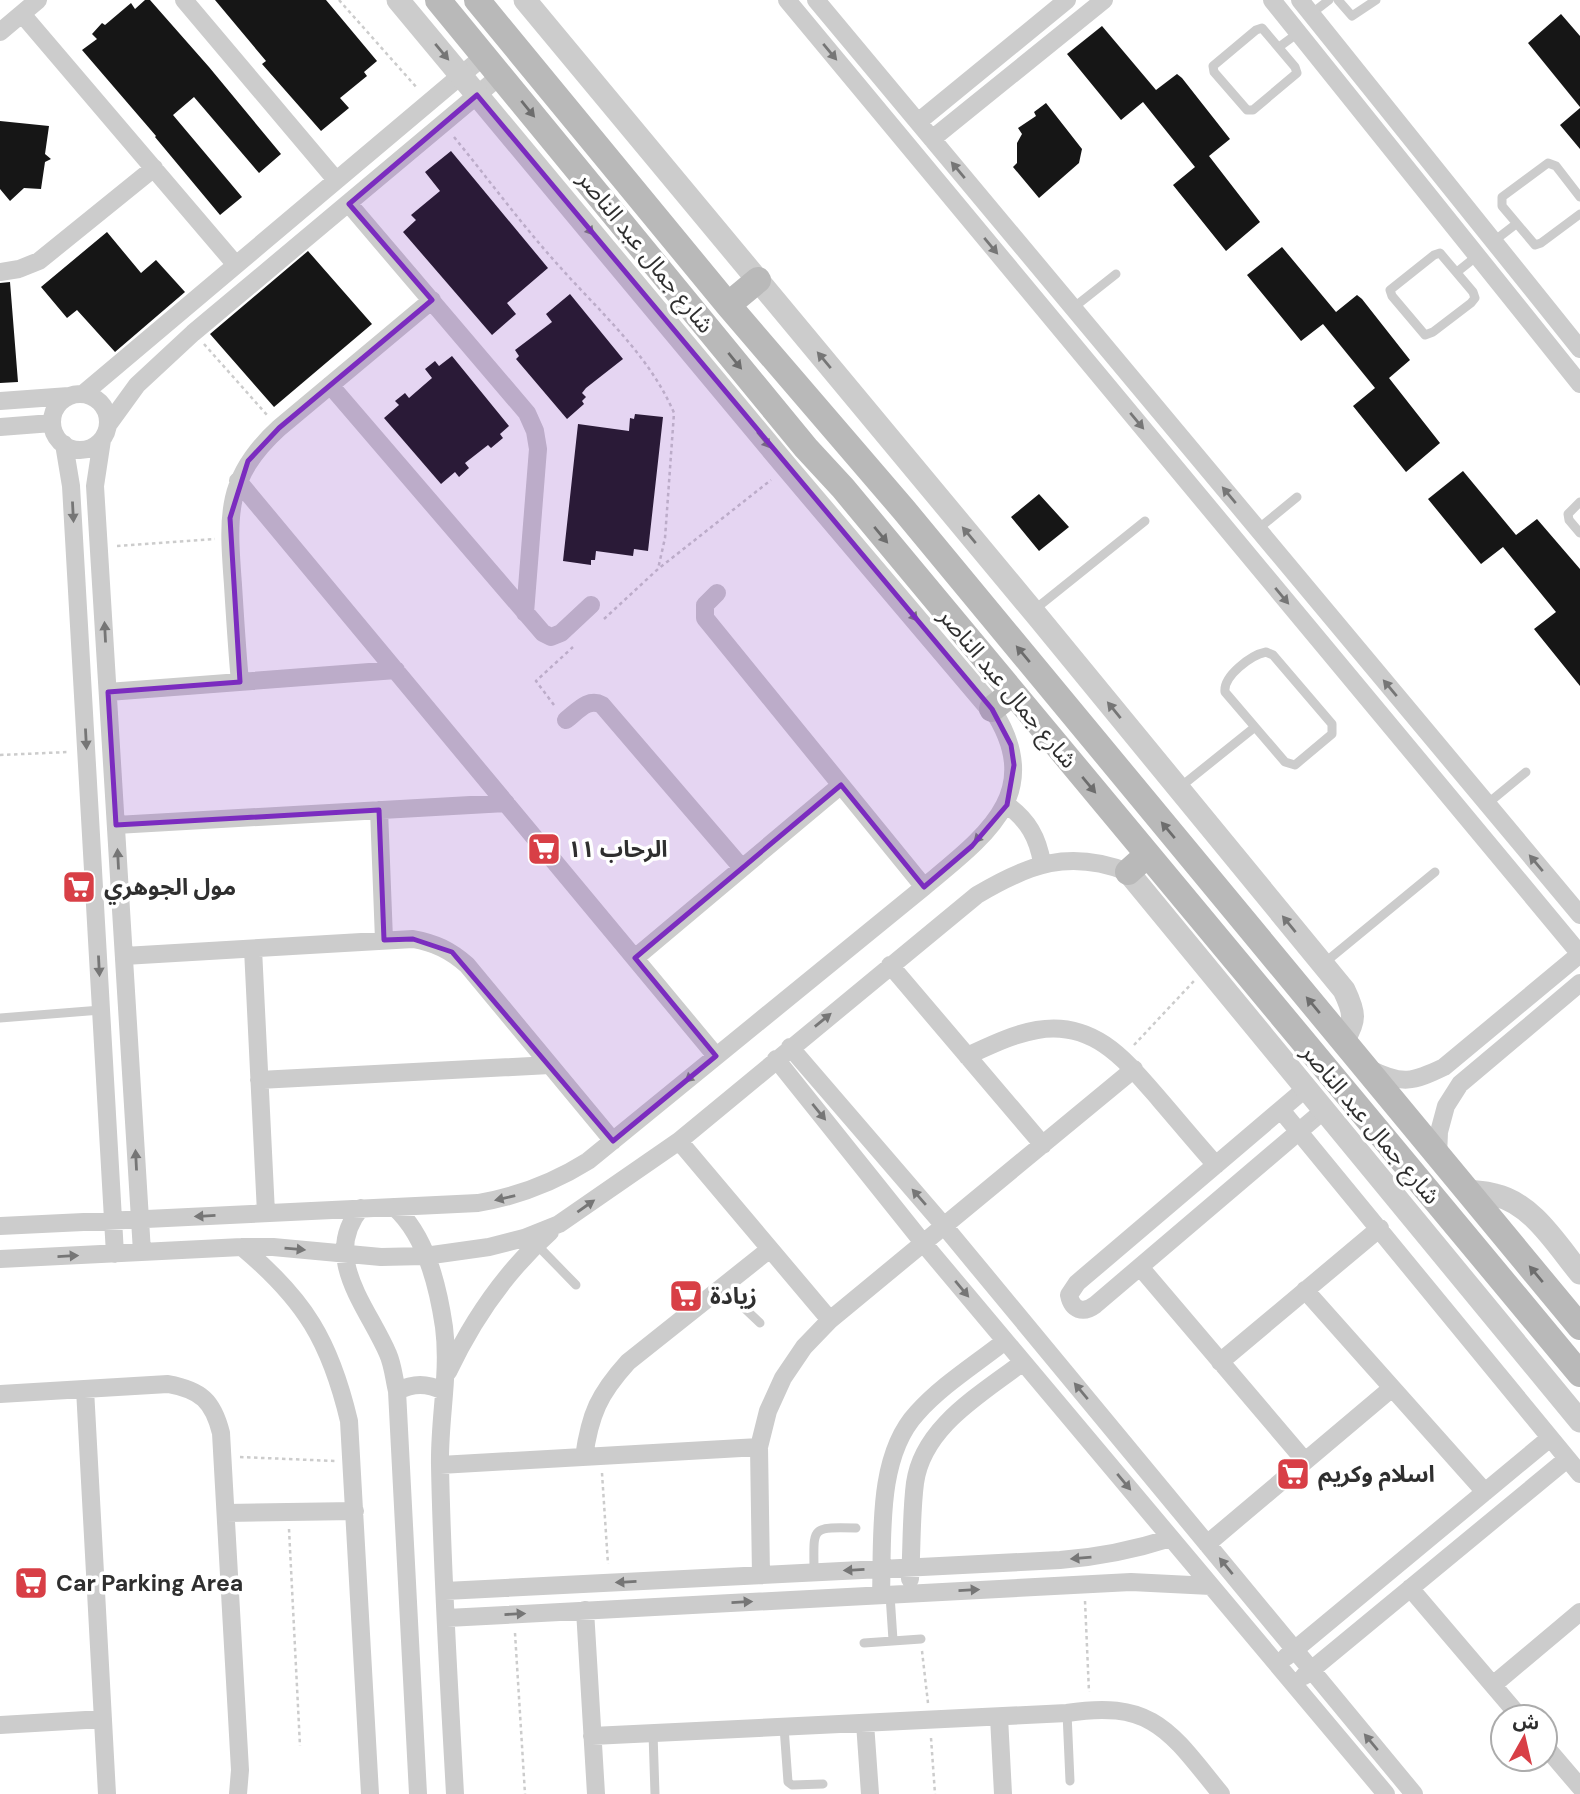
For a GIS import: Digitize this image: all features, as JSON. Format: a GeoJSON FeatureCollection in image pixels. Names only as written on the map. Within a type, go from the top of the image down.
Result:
{"type":"FeatureCollection","features":[{"type":"Feature","properties":{"kind":"main road","name":"شارع جمال عبد الناصر"},"geometry":{"type":"LineString","coordinates":[[438,0],[806,448],[843,488],[1002,701],[1137,864],[1580,1374]]}},
{"type":"Feature","properties":{"kind":"main road","name":"شارع جمال عبد الناصر"},"geometry":{"type":"LineString","coordinates":[[477,0],[1580,1327]]}},
{"type":"Feature","properties":{"kind":"main road"},"geometry":{"type":"LineString","coordinates":[[728,305],[758,280]]}},
{"type":"Feature","properties":{"kind":"main road"},"geometry":{"type":"LineString","coordinates":[[806,448],[832,426]]}},
{"type":"Feature","properties":{"kind":"main road"},"geometry":{"type":"LineString","coordinates":[[843,488],[868,468]]}},
{"type":"Feature","properties":{"kind":"street"},"geometry":{"type":"LineString","coordinates":[[0,32],[38,0]]}},
{"type":"Feature","properties":{"kind":"street"},"geometry":{"type":"LineString","coordinates":[[184,0],[337,180]]}},
{"type":"Feature","properties":{"kind":"street"},"geometry":{"type":"LineString","coordinates":[[0,1226],[478,1203],[536,1189],[589,1161],[924,887],[972,846],[1007,804],[1014,765],[1011,744],[1003,726],[1002,701],[787,467],[398,0]]}},
{"type":"Feature","properties":{"kind":"street"},"geometry":{"type":"LineString","coordinates":[[524,0],[1033,611],[1344,990],[1352,1006],[1353,1024],[1343,1041]]}},
{"type":"Feature","properties":{"kind":"street"},"geometry":{"type":"LineString","coordinates":[[787,0],[1580,954],[1444,1067],[1419,1079],[1391,1079],[1363,1065]]}},
{"type":"Feature","properties":{"kind":"street"},"geometry":{"type":"LineString","coordinates":[[816,0],[1580,915]]}},
{"type":"Feature","properties":{"kind":"street"},"geometry":{"type":"LineString","coordinates":[[932,139],[1104,0]]}},
{"type":"Feature","properties":{"kind":"street"},"geometry":{"type":"LineString","coordinates":[[1272,0],[1580,384]]}},
{"type":"Feature","properties":{"kind":"street"},"geometry":{"type":"LineString","coordinates":[[918,122],[1057,3]]}},
{"type":"Feature","properties":{"kind":"street"},"geometry":{"type":"LineString","coordinates":[[1306,7],[1580,349]]}},
{"type":"Feature","properties":{"kind":"street"},"geometry":{"type":"LineString","coordinates":[[22,14],[236,265]]}},
{"type":"Feature","properties":{"kind":"street"},"geometry":{"type":"LineString","coordinates":[[850,76],[867,61]]}},
{"type":"Feature","properties":{"kind":"street"},"geometry":{"type":"LineString","coordinates":[[492,65],[477,95],[193,333],[137,385],[105,432],[88,449],[79,450],[58,439],[52,423],[56,407],[76,395],[236,265],[461,75],[492,65]]}},
{"type":"Feature","properties":{"kind":"street"},"geometry":{"type":"LineString","coordinates":[[0,272],[19,269],[39,261],[154,169]]}},
{"type":"Feature","properties":{"kind":"street"},"geometry":{"type":"LineString","coordinates":[[967,217],[984,201]]}},
{"type":"Feature","properties":{"kind":"street"},"geometry":{"type":"LineString","coordinates":[[349,204],[517,398],[535,430],[538,449],[525,613]]}},
{"type":"Feature","properties":{"kind":"street"},"geometry":{"type":"LineString","coordinates":[[240,682],[230,538],[231,509],[238,481],[248,461],[262,443],[279,428],[432,300]]}},
{"type":"Feature","properties":{"kind":"street"},"geometry":{"type":"LineString","coordinates":[[330,385],[543,633],[551,636],[561,633],[591,605]]}},
{"type":"Feature","properties":{"kind":"street"},"geometry":{"type":"LineString","coordinates":[[0,401],[92,396],[104,408],[105,432],[95,486],[142,1252]]}},
{"type":"Feature","properties":{"kind":"street"},"geometry":{"type":"LineString","coordinates":[[0,427],[52,423]]}},
{"type":"Feature","properties":{"kind":"street"},"geometry":{"type":"LineString","coordinates":[[64,444],[71,486],[115,1254]]}},
{"type":"Feature","properties":{"kind":"street"},"geometry":{"type":"LineString","coordinates":[[238,481],[716,1056]]}},
{"type":"Feature","properties":{"kind":"street"},"geometry":{"type":"LineString","coordinates":[[717,593],[705,605],[705,618],[924,887]]}},
{"type":"Feature","properties":{"kind":"street"},"geometry":{"type":"LineString","coordinates":[[108,692],[396,670]]}},
{"type":"Feature","properties":{"kind":"street"},"geometry":{"type":"LineString","coordinates":[[566,720],[588,703],[602,705],[742,868]]}},
{"type":"Feature","properties":{"kind":"street"},"geometry":{"type":"LineString","coordinates":[[1417,758],[1436,743]]}},
{"type":"Feature","properties":{"kind":"street"},"geometry":{"type":"LineString","coordinates":[[635,958],[841,785]]}},
{"type":"Feature","properties":{"kind":"street"},"geometry":{"type":"LineString","coordinates":[[116,825],[506,803]]}},
{"type":"Feature","properties":{"kind":"street"},"geometry":{"type":"LineString","coordinates":[[1007,804],[1028,824],[1038,843],[1042,863]]}},
{"type":"Feature","properties":{"kind":"street"},"geometry":{"type":"LineString","coordinates":[[379,810],[383,940]]}},
{"type":"Feature","properties":{"kind":"street"},"geometry":{"type":"LineString","coordinates":[[444,1385],[464,1339],[493,1293],[536,1244],[559,1224],[679,1141],[977,895],[1008,877],[1042,863],[1086,860],[1107,864],[1137,864],[1206,968],[1580,1421]]}},
{"type":"Feature","properties":{"kind":"street"},"geometry":{"type":"LineString","coordinates":[[124,956],[383,940],[413,939],[433,942],[452,952],[467,965],[613,1141]]}},
{"type":"Feature","properties":{"kind":"street"},"geometry":{"type":"LineString","coordinates":[[253,949],[266,1213]]}},
{"type":"Feature","properties":{"kind":"street"},"geometry":{"type":"LineString","coordinates":[[890,965],[1043,1145]]}},
{"type":"Feature","properties":{"kind":"street"},"geometry":{"type":"LineString","coordinates":[[1438,1156],[1439,1132],[1446,1106],[1460,1084],[1580,983]]}},
{"type":"Feature","properties":{"kind":"street"},"geometry":{"type":"LineString","coordinates":[[967,1056],[1009,1038],[1039,1030],[1069,1030],[1098,1039],[1128,1063],[1216,1165]]}},
{"type":"Feature","properties":{"kind":"street"},"geometry":{"type":"LineString","coordinates":[[783,1053],[945,1227],[1415,1794]]}},
{"type":"Feature","properties":{"kind":"street"},"geometry":{"type":"LineString","coordinates":[[783,1053],[924,1244],[1386,1794]]}},
{"type":"Feature","properties":{"kind":"street"},"geometry":{"type":"LineString","coordinates":[[761,1575],[758,1447],[768,1411],[783,1378],[804,1347],[830,1320],[1043,1145],[1128,1063]]}},
{"type":"Feature","properties":{"kind":"street"},"geometry":{"type":"LineString","coordinates":[[259,1080],[550,1065]]}},
{"type":"Feature","properties":{"kind":"street"},"geometry":{"type":"LineString","coordinates":[[1305,1089],[1072,1288],[1070,1302],[1075,1308],[1089,1310],[1323,1111]]}},
{"type":"Feature","properties":{"kind":"street"},"geometry":{"type":"LineString","coordinates":[[1281,1110],[1580,1475]]}},
{"type":"Feature","properties":{"kind":"street"},"geometry":{"type":"LineString","coordinates":[[679,1141],[830,1320]]}},
{"type":"Feature","properties":{"kind":"street"},"geometry":{"type":"LineString","coordinates":[[1468,1191],[1497,1195],[1518,1205],[1536,1220],[1577,1264]]}},
{"type":"Feature","properties":{"kind":"street"},"geometry":{"type":"LineString","coordinates":[[394,1207],[414,1229],[434,1280],[442,1316],[446,1354],[440,1465],[455,1794]]}},
{"type":"Feature","properties":{"kind":"street"},"geometry":{"type":"LineString","coordinates":[[361,1208],[347,1229],[345,1255],[359,1300],[389,1356],[397,1391],[418,1794]]}},
{"type":"Feature","properties":{"kind":"street"},"geometry":{"type":"LineString","coordinates":[[0,1259],[242,1247],[273,1247],[345,1255],[425,1256],[489,1247],[524,1238],[559,1224]]}},
{"type":"Feature","properties":{"kind":"street"},"geometry":{"type":"LineString","coordinates":[[1220,1362],[1380,1228]]}},
{"type":"Feature","properties":{"kind":"street"},"geometry":{"type":"LineString","coordinates":[[242,1247],[274,1274],[302,1306],[324,1341],[340,1380],[349,1420],[370,1794]]}},
{"type":"Feature","properties":{"kind":"street"},"geometry":{"type":"LineString","coordinates":[[593,1456],[589,1425],[598,1402],[611,1381],[628,1362],[770,1249]]}},
{"type":"Feature","properties":{"kind":"street"},"geometry":{"type":"LineString","coordinates":[[1140,1267],[1305,1461]]}},
{"type":"Feature","properties":{"kind":"street"},"geometry":{"type":"LineString","coordinates":[[1305,1290],[1485,1492]]}},
{"type":"Feature","properties":{"kind":"street"},"geometry":{"type":"LineString","coordinates":[[886,1595],[882,1569],[891,1456],[902,1433],[917,1413],[1005,1341]]}},
{"type":"Feature","properties":{"kind":"street"},"geometry":{"type":"LineString","coordinates":[[909,1593],[915,1482],[928,1446],[954,1416],[1023,1362]]}},
{"type":"Feature","properties":{"kind":"street"},"geometry":{"type":"LineString","coordinates":[[0,1394],[168,1384],[188,1388],[205,1398],[217,1414],[223,1456],[240,1770],[238,1794]]}},
{"type":"Feature","properties":{"kind":"street"},"geometry":{"type":"LineString","coordinates":[[397,1391],[420,1384],[444,1385]]}},
{"type":"Feature","properties":{"kind":"street"},"geometry":{"type":"LineString","coordinates":[[1207,1544],[1392,1388]]}},
{"type":"Feature","properties":{"kind":"street"},"geometry":{"type":"LineString","coordinates":[[85,1389],[107,1794]]}},
{"type":"Feature","properties":{"kind":"street"},"geometry":{"type":"LineString","coordinates":[[1277,1665],[1550,1438]]}},
{"type":"Feature","properties":{"kind":"street"},"geometry":{"type":"LineString","coordinates":[[440,1465],[758,1447]]}},
{"type":"Feature","properties":{"kind":"street"},"geometry":{"type":"LineString","coordinates":[[1294,1685],[1567,1459]]}},
{"type":"Feature","properties":{"kind":"street"},"geometry":{"type":"LineString","coordinates":[[226,1513],[355,1511]]}},
{"type":"Feature","properties":{"kind":"street"},"geometry":{"type":"LineString","coordinates":[[445,1591],[1098,1557],[1135,1550],[1171,1538]]}},
{"type":"Feature","properties":{"kind":"street"},"geometry":{"type":"LineString","coordinates":[[447,1618],[1131,1581],[1211,1586]]}},
{"type":"Feature","properties":{"kind":"street"},"geometry":{"type":"LineString","coordinates":[[1410,1588],[1508,1703]]}},
{"type":"Feature","properties":{"kind":"street"},"geometry":{"type":"LineString","coordinates":[[585,1611],[596,1794]]}},
{"type":"Feature","properties":{"kind":"street"},"geometry":{"type":"LineString","coordinates":[[1493,1685],[1580,1612]]}},
{"type":"Feature","properties":{"kind":"street"},"geometry":{"type":"LineString","coordinates":[[592,1736],[999,1717],[1089,1710],[1126,1711],[1163,1727],[1221,1794]]}},
{"type":"Feature","properties":{"kind":"street"},"geometry":{"type":"LineString","coordinates":[[999,1717],[1003,1794]]}},
{"type":"Feature","properties":{"kind":"street"},"geometry":{"type":"LineString","coordinates":[[0,1725],[103,1719]]}},
{"type":"Feature","properties":{"kind":"street"},"geometry":{"type":"LineString","coordinates":[[865,1723],[870,1794]]}},
{"type":"Feature","properties":{"kind":"street"},"geometry":{"type":"LineString","coordinates":[[1571,1766],[1580,1787]]}},
{"type":"Feature","properties":{"kind":"lane"},"geometry":{"type":"LineString","coordinates":[[1306,7],[1329,0]]}},
{"type":"Feature","properties":{"kind":"lane"},"geometry":{"type":"LineString","coordinates":[[1338,0],[1352,16],[1376,0]]}},
{"type":"Feature","properties":{"kind":"lane"},"geometry":{"type":"LineString","coordinates":[[1259,29],[1265,29],[1279,47],[1297,70],[1296,76],[1253,110],[1244,109],[1214,72],[1214,63],[1259,29]]}},
{"type":"Feature","properties":{"kind":"lane"},"geometry":{"type":"LineString","coordinates":[[1279,47],[1298,33]]}},
{"type":"Feature","properties":{"kind":"lane"},"geometry":{"type":"LineString","coordinates":[[1580,197],[1554,164],[1545,164],[1502,197],[1501,203],[1532,244],[1538,245],[1580,214]]}},
{"type":"Feature","properties":{"kind":"lane"},"geometry":{"type":"LineString","coordinates":[[1494,241],[1516,224]]}},
{"type":"Feature","properties":{"kind":"lane"},"geometry":{"type":"LineString","coordinates":[[1437,253],[1443,254],[1457,272],[1473,292],[1474,301],[1431,334],[1422,334],[1392,296],[1392,287],[1437,253]]}},
{"type":"Feature","properties":{"kind":"lane"},"geometry":{"type":"LineString","coordinates":[[1457,272],[1477,256]]}},
{"type":"Feature","properties":{"kind":"lane"},"geometry":{"type":"LineString","coordinates":[[1073,308],[1116,274]]}},
{"type":"Feature","properties":{"kind":"lane"},"geometry":{"type":"LineString","coordinates":[[1258,529],[1297,497]]}},
{"type":"Feature","properties":{"kind":"lane"},"geometry":{"type":"LineString","coordinates":[[1580,502],[1569,511],[1568,517],[1580,533]]}},
{"type":"Feature","properties":{"kind":"lane"},"geometry":{"type":"LineString","coordinates":[[1033,611],[1145,521]]}},
{"type":"Feature","properties":{"kind":"lane"},"geometry":{"type":"LineString","coordinates":[[1266,652],[1273,655],[1332,724],[1333,730],[1332,734],[1295,765],[1289,765],[1255,727],[1225,692],[1224,686],[1228,678],[1260,653],[1266,652]]}},
{"type":"Feature","properties":{"kind":"lane"},"geometry":{"type":"LineString","coordinates":[[1178,788],[1255,727]]}},
{"type":"Feature","properties":{"kind":"lane"},"geometry":{"type":"LineString","coordinates":[[1487,804],[1526,772]]}},
{"type":"Feature","properties":{"kind":"lane"},"geometry":{"type":"LineString","coordinates":[[1322,964],[1435,872]]}},
{"type":"Feature","properties":{"kind":"lane"},"geometry":{"type":"LineString","coordinates":[[0,1018],[102,1010]]}},
{"type":"Feature","properties":{"kind":"lane"},"geometry":{"type":"LineString","coordinates":[[536,1244],[576,1285]]}},
{"type":"Feature","properties":{"kind":"lane"},"geometry":{"type":"LineString","coordinates":[[723,1288],[760,1323]]}},
{"type":"Feature","properties":{"kind":"lane"},"geometry":{"type":"LineString","coordinates":[[814,1572],[814,1537],[817,1531],[823,1528],[856,1528]]}},
{"type":"Feature","properties":{"kind":"lane"},"geometry":{"type":"LineString","coordinates":[[886,1595],[893,1640]]}},
{"type":"Feature","properties":{"kind":"lane"},"geometry":{"type":"LineString","coordinates":[[864,1643],[921,1639]]}},
{"type":"Feature","properties":{"kind":"lane"},"geometry":{"type":"LineString","coordinates":[[1067,1713],[1070,1781]]}},
{"type":"Feature","properties":{"kind":"lane"},"geometry":{"type":"LineString","coordinates":[[784,1727],[788,1782],[792,1785],[823,1784]]}},
{"type":"Feature","properties":{"kind":"lane"},"geometry":{"type":"LineString","coordinates":[[653,1733],[656,1794]]}},
{"type":"Feature","properties":{"kind":"path"},"geometry":{"type":"LineString","coordinates":[[339,0],[429,103]]}},
{"type":"Feature","properties":{"kind":"path"},"geometry":{"type":"LineString","coordinates":[[444,124],[558,264],[620,332],[667,396],[674,413],[665,538],[658,569]]}},
{"type":"Feature","properties":{"kind":"path"},"geometry":{"type":"LineString","coordinates":[[193,333],[279,428]]}},
{"type":"Feature","properties":{"kind":"path"},"geometry":{"type":"LineString","coordinates":[[597,625],[658,569],[787,467]]}},
{"type":"Feature","properties":{"kind":"path"},"geometry":{"type":"LineString","coordinates":[[99,548],[230,538]]}},
{"type":"Feature","properties":{"kind":"path"},"geometry":{"type":"LineString","coordinates":[[566,720],[536,681],[577,644]]}},
{"type":"Feature","properties":{"kind":"path"},"geometry":{"type":"LineString","coordinates":[[0,755],[86,751]]}},
{"type":"Feature","properties":{"kind":"path"},"geometry":{"type":"LineString","coordinates":[[1128,1063],[1206,968]]}},
{"type":"Feature","properties":{"kind":"path"},"geometry":{"type":"LineString","coordinates":[[223,1456],[352,1462]]}},
{"type":"Feature","properties":{"kind":"path"},"geometry":{"type":"LineString","coordinates":[[593,1456],[610,1583]]}},
{"type":"Feature","properties":{"kind":"path"},"geometry":{"type":"LineString","coordinates":[[288,1512],[300,1746]]}},
{"type":"Feature","properties":{"kind":"path"},"geometry":{"type":"LineString","coordinates":[[1084,1584],[1089,1710]]}},
{"type":"Feature","properties":{"kind":"path"},"geometry":{"type":"LineString","coordinates":[[514,1614],[525,1794]]}},
{"type":"Feature","properties":{"kind":"path"},"geometry":{"type":"LineString","coordinates":[[921,1639],[935,1794]]}},
{"type":"Feature","properties":{"kind":"highlighted area"},"geometry":{"type":"Polygon","coordinates":[[[477,95],[992,709],[1011,745],[1014,765],[1007,805],[972,846],[924,887],[841,785],[635,958],[716,1056],[613,1141],[452,952],[413,939],[384,940],[379,810],[116,825],[108,692],[240,682],[230,518],[248,461],[279,428],[432,300],[349,204],[477,95]]]}},
{"type":"Feature","properties":{"kind":"building"},"geometry":{"type":"Polygon","coordinates":[[[145,0],[150,0],[281,154],[259,173],[194,97],[173,115],[242,197],[220,215],[82,50],[97,39],[92,34],[102,23],[105,25],[131,3],[135,9],[145,0]]]}},
{"type":"Feature","properties":{"kind":"building"},"geometry":{"type":"Polygon","coordinates":[[[215,0],[326,0],[377,61],[364,72],[367,76],[340,98],[349,108],[321,131],[262,64],[266,61],[215,0]]]}},
{"type":"Feature","properties":{"kind":"building"},"geometry":{"type":"Polygon","coordinates":[[[1561,14],[1580,36],[1580,107],[1528,43],[1561,14]]]}},
{"type":"Feature","properties":{"kind":"building"},"geometry":{"type":"Polygon","coordinates":[[[1102,26],[1156,90],[1177,74],[1182,78],[1230,139],[1209,156],[1260,222],[1226,251],[1173,185],[1195,167],[1143,102],[1121,120],[1067,54],[1102,26]]]}},
{"type":"Feature","properties":{"kind":"building"},"geometry":{"type":"Polygon","coordinates":[[[1046,103],[1082,149],[1079,163],[1039,198],[1013,167],[1017,163],[1017,143],[1022,134],[1018,128],[1036,116],[1034,112],[1046,103]]]}},
{"type":"Feature","properties":{"kind":"building"},"geometry":{"type":"Polygon","coordinates":[[[1580,108],[1580,149],[1560,125],[1580,108]]]}},
{"type":"Feature","properties":{"kind":"building"},"geometry":{"type":"Polygon","coordinates":[[[0,121],[49,126],[45,154],[51,159],[45,162],[41,189],[24,188],[10,201],[0,189],[0,121]]]}},
{"type":"Feature","properties":{"kind":"building"},"geometry":{"type":"Polygon","coordinates":[[[451,151],[548,268],[507,303],[516,314],[492,335],[403,232],[416,220],[411,215],[440,191],[425,172],[451,151]]]}},
{"type":"Feature","properties":{"kind":"building"},"geometry":{"type":"Polygon","coordinates":[[[107,232],[141,273],[156,260],[185,292],[115,352],[77,310],[67,318],[41,287],[107,232]]]}},
{"type":"Feature","properties":{"kind":"building"},"geometry":{"type":"Polygon","coordinates":[[[1282,247],[1336,312],[1357,295],[1362,299],[1410,360],[1389,378],[1440,443],[1406,472],[1353,406],[1375,388],[1323,324],[1301,341],[1247,275],[1282,247]]]}},
{"type":"Feature","properties":{"kind":"building"},"geometry":{"type":"Polygon","coordinates":[[[308,251],[372,324],[274,407],[210,334],[308,251]]]}},
{"type":"Feature","properties":{"kind":"building"},"geometry":{"type":"Polygon","coordinates":[[[10,282],[18,382],[0,383],[0,283],[10,282]]]}},
{"type":"Feature","properties":{"kind":"building"},"geometry":{"type":"Polygon","coordinates":[[[570,294],[623,359],[586,388],[582,393],[586,397],[582,401],[584,404],[567,419],[516,359],[519,356],[515,350],[552,322],[546,314],[570,294]]]}},
{"type":"Feature","properties":{"kind":"building"},"geometry":{"type":"Polygon","coordinates":[[[452,356],[509,426],[500,434],[503,438],[491,448],[488,445],[465,463],[469,468],[459,477],[455,472],[441,484],[384,418],[399,405],[395,401],[405,393],[409,398],[432,378],[425,369],[435,361],[439,366],[452,356]]]}},
{"type":"Feature","properties":{"kind":"building"},"geometry":{"type":"Polygon","coordinates":[[[635,414],[663,417],[648,551],[634,549],[633,556],[596,551],[591,565],[563,561],[578,424],[629,431],[630,418],[634,419],[635,414]]]}},
{"type":"Feature","properties":{"kind":"building"},"geometry":{"type":"Polygon","coordinates":[[[1463,471],[1516,535],[1537,519],[1580,569],[1580,686],[1534,629],[1556,612],[1503,547],[1481,564],[1428,499],[1463,471]]]}},
{"type":"Feature","properties":{"kind":"building"},"geometry":{"type":"Polygon","coordinates":[[[1039,494],[1069,527],[1039,551],[1011,517],[1039,494]]]}},
{"type":"Feature","properties":{"kind":"place","name":"الرحاب ١١"},"geometry":{"type":"Point","coordinates":[544,849]}},
{"type":"Feature","properties":{"kind":"place","name":"مول الجوهري"},"geometry":{"type":"Point","coordinates":[79,887]}},
{"type":"Feature","properties":{"kind":"place","name":"زيادة"},"geometry":{"type":"Point","coordinates":[686,1296]}},
{"type":"Feature","properties":{"kind":"place","name":"اسلام وكريم"},"geometry":{"type":"Point","coordinates":[1293,1474]}},
{"type":"Feature","properties":{"kind":"place","name":"Car Parking Area"},"geometry":{"type":"Point","coordinates":[31,1583]}}]}
